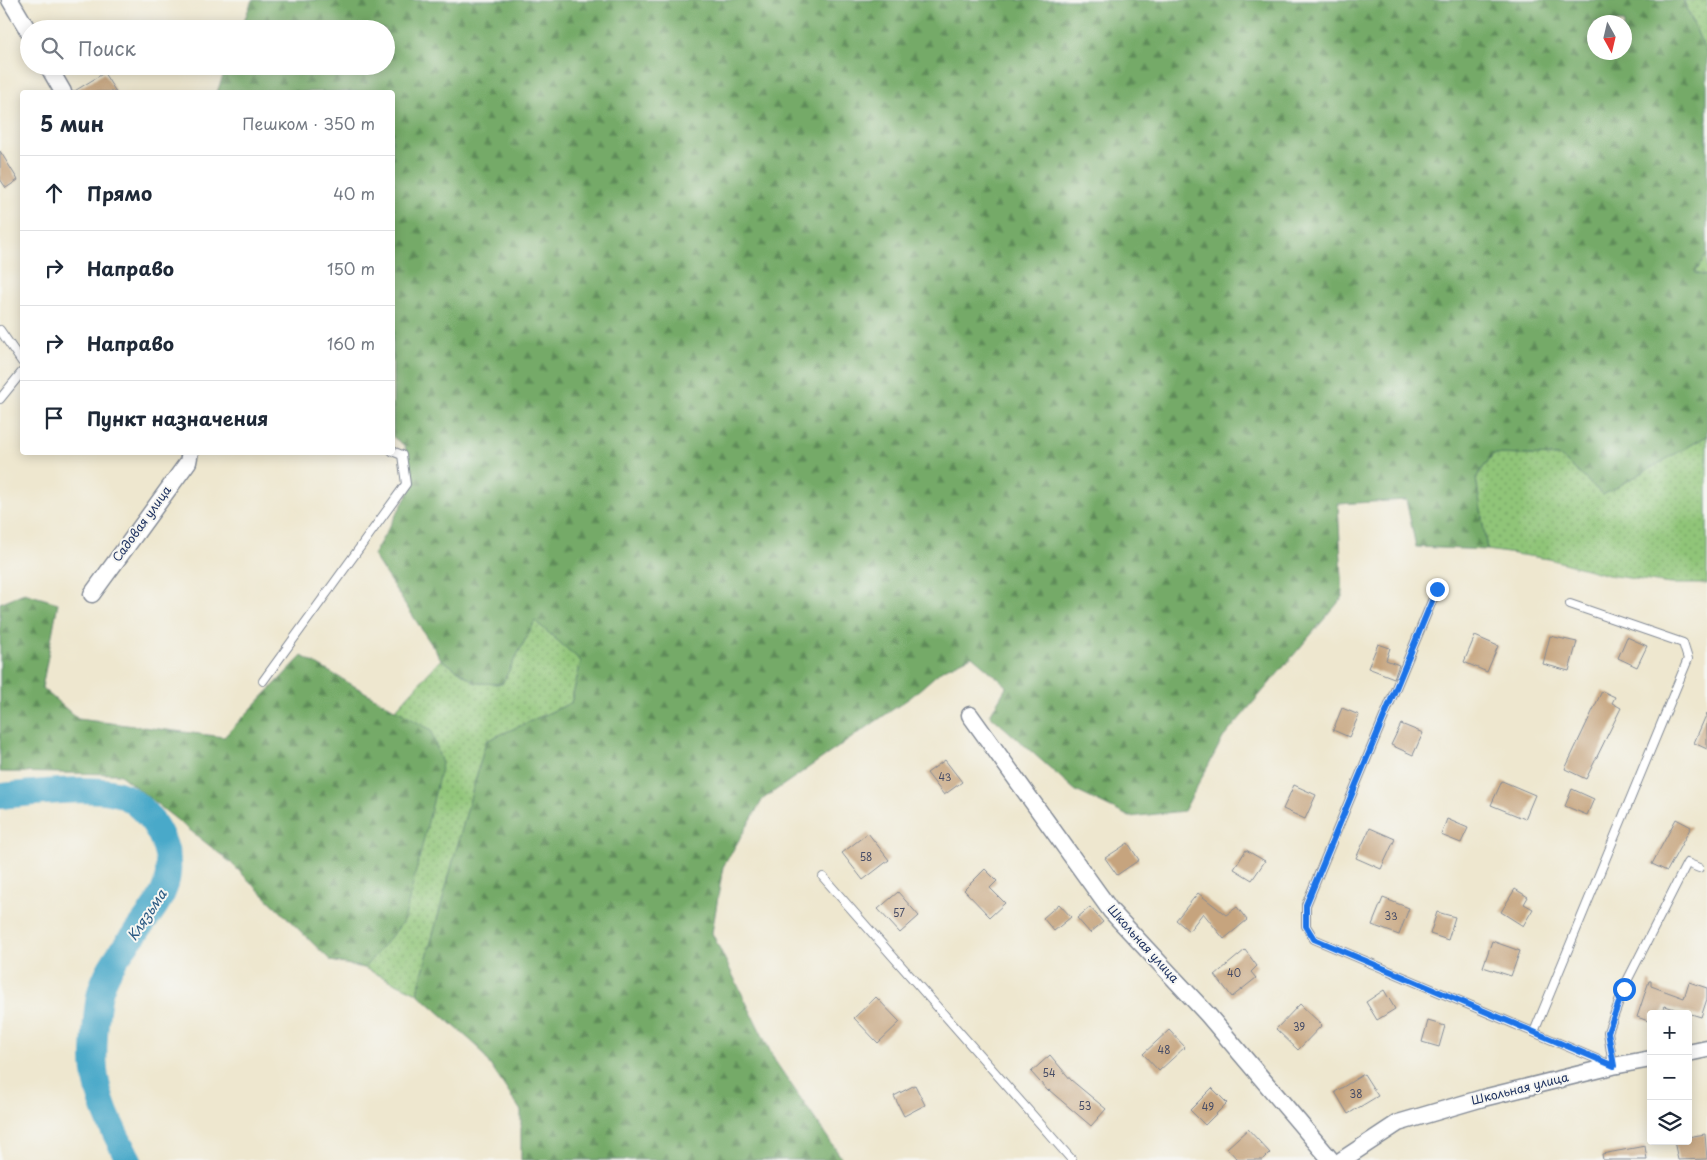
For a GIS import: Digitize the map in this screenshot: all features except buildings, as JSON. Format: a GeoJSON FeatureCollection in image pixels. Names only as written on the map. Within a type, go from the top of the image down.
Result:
{"type":"FeatureCollection","features":[{"type":"Feature","properties":{"kind":"street"},"geometry":{"type":"LineString","coordinates":[[10,0],[22,20]]}},
{"type":"Feature","properties":{"kind":"street"},"geometry":{"type":"LineString","coordinates":[[53,75],[62,90]]}},
{"type":"Feature","properties":{"kind":"street","name":"Садовая улица"},"geometry":{"type":"LineString","coordinates":[[92,594],[188,462],[189,455]]}},
{"type":"Feature","properties":{"kind":"street","name":"Школьная улица"},"geometry":{"type":"LineString","coordinates":[[970,715],[1112,911],[1208,1015],[1331,1160]]}},
{"type":"Feature","properties":{"kind":"street"},"geometry":{"type":"LineString","coordinates":[[1692,1052],[1707,1049]]}},
{"type":"Feature","properties":{"kind":"street","name":"Школьная улица"},"geometry":{"type":"LineString","coordinates":[[1342,1160],[1398,1123],[1483,1098],[1647,1060]]}},
{"type":"Feature","properties":{"kind":"lane"},"geometry":{"type":"LineString","coordinates":[[0,330],[20,359]]}},
{"type":"Feature","properties":{"kind":"lane"},"geometry":{"type":"LineString","coordinates":[[0,398],[20,374]]}},
{"type":"Feature","properties":{"kind":"lane"},"geometry":{"type":"LineString","coordinates":[[263,681],[406,484],[402,455],[395,452]]}},
{"type":"Feature","properties":{"kind":"lane"},"geometry":{"type":"LineString","coordinates":[[1437,589],[1306,905],[1306,926],[1314,939],[1614,1066]]}},
{"type":"Feature","properties":{"kind":"lane"},"geometry":{"type":"LineString","coordinates":[[1534,1032],[1688,659],[1683,643],[1570,604]]}},
{"type":"Feature","properties":{"kind":"lane"},"geometry":{"type":"LineString","coordinates":[[1614,1066],[1608,1032],[1626,982],[1687,863],[1699,868]]}},
{"type":"Feature","properties":{"kind":"lane"},"geometry":{"type":"LineString","coordinates":[[823,877],[1072,1160]]}},
{"type":"Feature","properties":{"kind":"green space"},"geometry":{"type":"Polygon","coordinates":[[[252,0],[1683,0],[1707,55],[1707,254],[1695,273],[1707,276],[1707,436],[1603,495],[1560,456],[1493,454],[1476,478],[1487,550],[1416,547],[1406,500],[1338,504],[1343,597],[1223,738],[1184,811],[1130,817],[1076,791],[990,715],[1007,686],[972,656],[942,670],[911,697],[763,799],[723,867],[712,933],[775,1061],[843,1160],[521,1160],[521,1111],[478,1047],[417,993],[486,741],[571,703],[581,661],[535,621],[502,684],[476,683],[441,659],[373,555],[412,487],[405,446],[395,438],[395,90],[218,90],[224,75],[395,75],[395,20],[244,20],[252,0]]]}},
{"type":"Feature","properties":{"kind":"green space"},"geometry":{"type":"Polygon","coordinates":[[[1707,0],[1707,55],[1684,1],[1707,0]]]}},
{"type":"Feature","properties":{"kind":"green space"},"geometry":{"type":"Polygon","coordinates":[[[1707,254],[1707,276],[1695,273],[1707,254]]]}},
{"type":"Feature","properties":{"kind":"green space"},"geometry":{"type":"Polygon","coordinates":[[[1707,436],[1707,584],[1670,584],[1608,575],[1549,559],[1487,550],[1476,478],[1493,454],[1560,456],[1603,495],[1707,436]]]}},
{"type":"Feature","properties":{"kind":"green space"},"geometry":{"type":"Polygon","coordinates":[[[24,593],[58,603],[42,688],[78,719],[224,737],[302,656],[431,730],[442,764],[404,921],[364,968],[331,961],[230,862],[119,774],[0,772],[0,603],[24,593]]]}},
{"type":"Feature","properties":{"kind":"green space"},"geometry":{"type":"Polygon","coordinates":[[[535,621],[581,661],[571,703],[486,741],[417,993],[364,968],[404,921],[431,730],[395,710],[441,659],[476,683],[502,684],[535,621]]]}},
{"type":"Feature","properties":{"kind":"waterway","name":"Клязьма"},"geometry":{"type":"LineString","coordinates":[[0,796],[82,790],[114,792],[131,800],[142,810],[152,821],[166,849],[168,871],[163,893],[112,965],[101,989],[97,1011],[94,1058],[99,1093],[114,1132],[129,1160]]}},
{"type":"Feature","properties":{"kind":"route"},"geometry":{"type":"LineString","coordinates":[[1437,589],[1306,905],[1306,926],[1314,939],[1614,1066],[1608,1032],[1624,989]]}}]}
